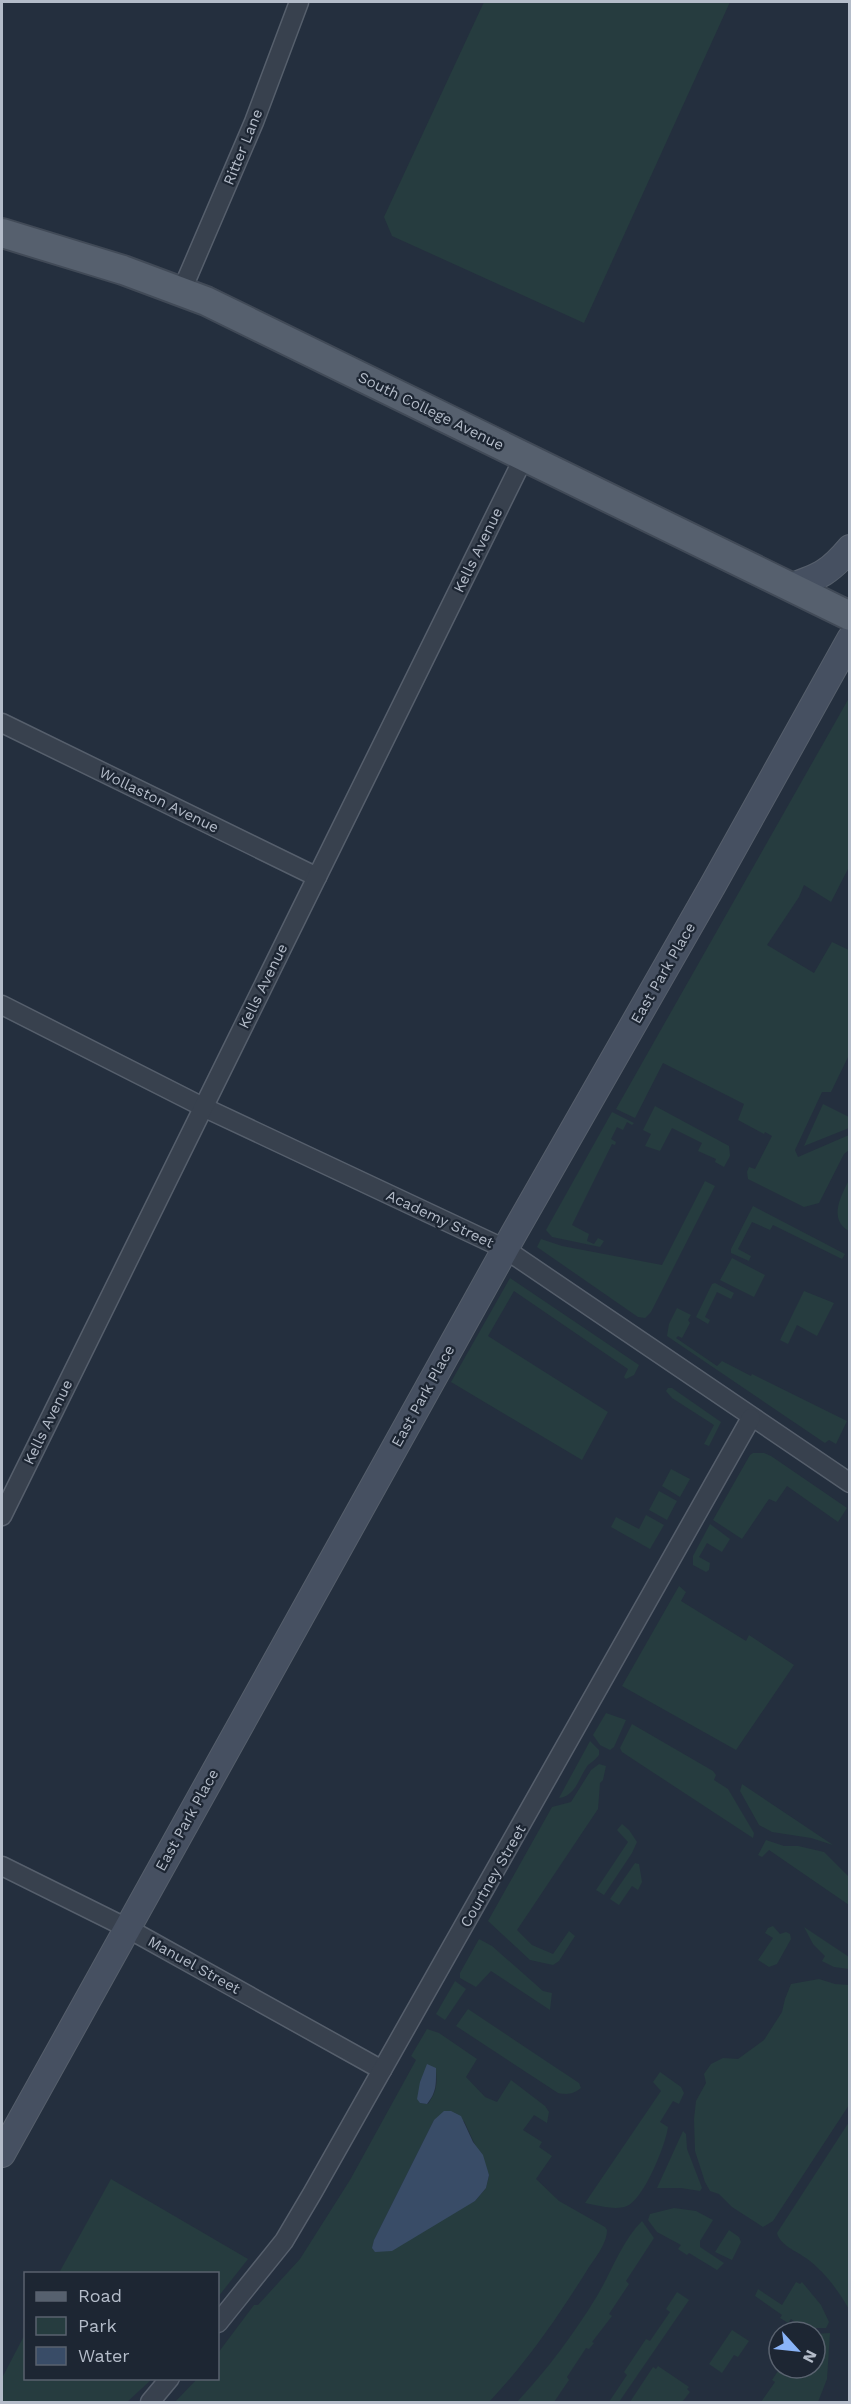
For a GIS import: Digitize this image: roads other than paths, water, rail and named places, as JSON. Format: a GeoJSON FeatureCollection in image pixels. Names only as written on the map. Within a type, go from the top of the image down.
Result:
{"type":"FeatureCollection","features":[{"type":"Feature","properties":{"kind":"main road","name":"South College Avenue"},"geometry":{"type":"LineString","coordinates":[[2,234],[182,290],[849,616]]}},
{"type":"Feature","properties":{"kind":"street","name":"Ritter Lane"},"geometry":{"type":"LineString","coordinates":[[182,290],[254,122],[299,2]]}},
{"type":"Feature","properties":{"kind":"street","name":"Kells Avenue"},"geometry":{"type":"LineString","coordinates":[[2,1516],[524,457]]}},
{"type":"Feature","properties":{"kind":"street"},"geometry":{"type":"LineString","coordinates":[[790,587],[820,576],[834,567],[849,548]]}},
{"type":"Feature","properties":{"kind":"street","name":"East Park Place"},"geometry":{"type":"LineString","coordinates":[[2,2154],[505,1250],[713,885],[849,639]]}},
{"type":"Feature","properties":{"kind":"street","name":"Wollaston Avenue"},"geometry":{"type":"LineString","coordinates":[[2,723],[317,877]]}},
{"type":"Feature","properties":{"kind":"street","name":"Academy Street"},"geometry":{"type":"LineString","coordinates":[[2,1005],[203,1107],[505,1250],[849,1484]]}},
{"type":"Feature","properties":{"kind":"street","name":"Courtney Street"},"geometry":{"type":"LineString","coordinates":[[219,2322],[284,2241],[752,1418]]}},
{"type":"Feature","properties":{"kind":"street","name":"Manuel Street"},"geometry":{"type":"LineString","coordinates":[[2,1866],[127,1928],[382,2070]]}},
{"type":"Feature","properties":{"kind":"street"},"geometry":{"type":"LineString","coordinates":[[150,2403],[169,2380]]}},
{"type":"Feature","properties":{"kind":"water"},"geometry":{"type":"Polygon","coordinates":[[[427,2064],[436,2068],[436,2083],[427,2104],[420,2103],[417,2099],[427,2064]]]}},
{"type":"Feature","properties":{"kind":"water"},"geometry":{"type":"Polygon","coordinates":[[[444,2111],[451,2111],[461,2116],[473,2142],[483,2155],[489,2175],[486,2188],[475,2201],[392,2251],[375,2252],[372,2248],[374,2240],[434,2120],[444,2111]]]}}]}
